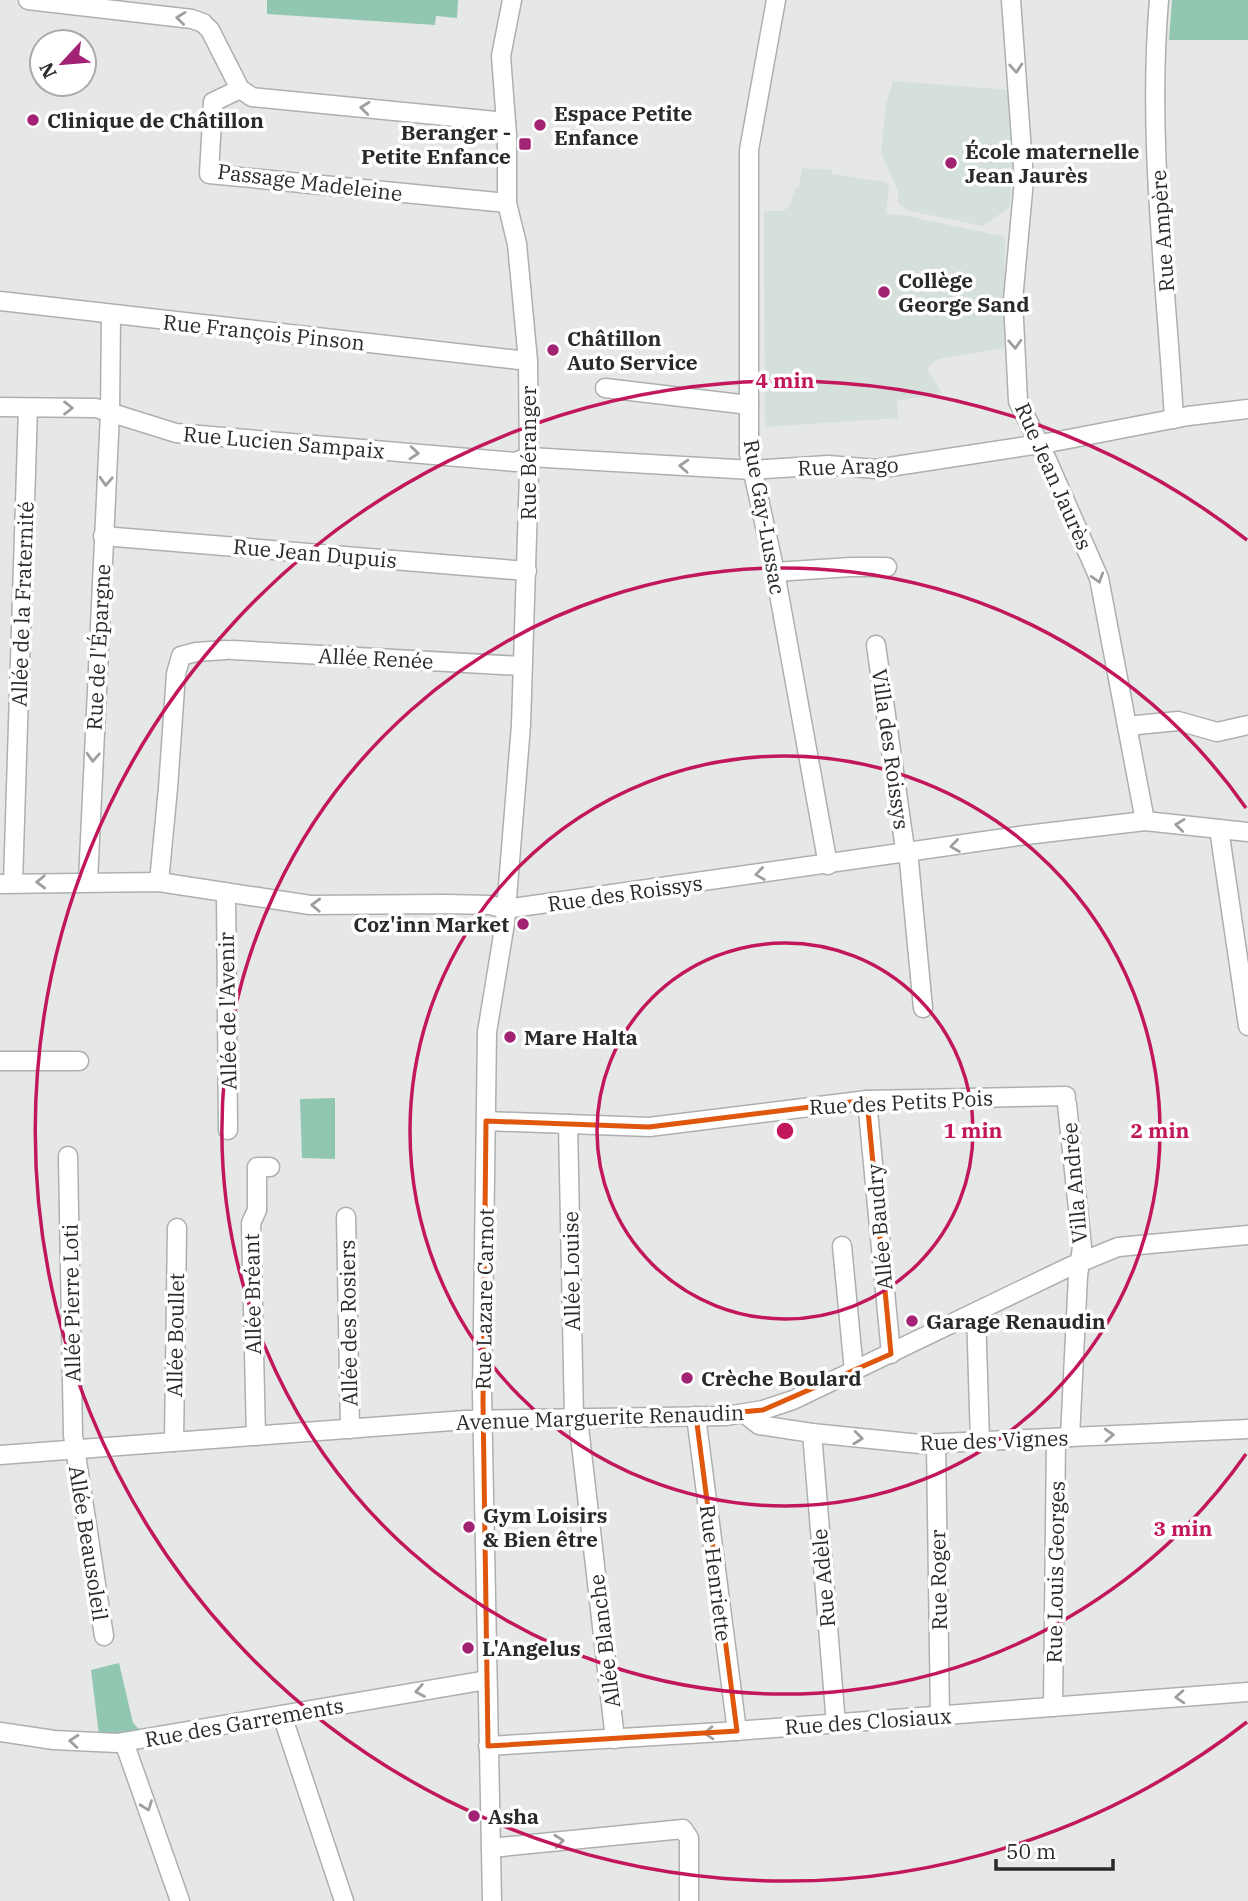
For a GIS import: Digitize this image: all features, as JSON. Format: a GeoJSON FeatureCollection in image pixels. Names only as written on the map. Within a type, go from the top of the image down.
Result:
{"type":"FeatureCollection","features":[{"type":"Feature","properties":{"kind":"street"},"geometry":{"type":"LineString","coordinates":[[28,0],[192,19],[203,23],[211,30],[240,89],[252,97],[506,122]]}},
{"type":"Feature","properties":{"kind":"street","name":"Rue Béranger"},"geometry":{"type":"LineString","coordinates":[[506,909],[521,725],[529,457],[527,361],[517,244],[507,203],[502,56],[512,0]]}},
{"type":"Feature","properties":{"kind":"street","name":"Rue Gay-Lussac"},"geometry":{"type":"LineString","coordinates":[[776,0],[749,150],[749,454],[775,572],[828,865]]}},
{"type":"Feature","properties":{"kind":"street","name":"Rue Jean Jaurès"},"geometry":{"type":"LineString","coordinates":[[1010,0],[1024,180],[1013,300],[1017,396],[1099,578],[1145,821]]}},
{"type":"Feature","properties":{"kind":"street","name":"Rue Ampère"},"geometry":{"type":"LineString","coordinates":[[1159,0],[1154,57],[1154,116],[1174,419]]}},
{"type":"Feature","properties":{"kind":"street","name":"Passage Madeleine"},"geometry":{"type":"LineString","coordinates":[[240,89],[214,102],[209,174],[507,203]]}},
{"type":"Feature","properties":{"kind":"street","name":"Rue François Pinson"},"geometry":{"type":"LineString","coordinates":[[0,301],[527,361]]}},
{"type":"Feature","properties":{"kind":"street","name":"Rue de l'Épargne"},"geometry":{"type":"LineString","coordinates":[[88,881],[110,413],[111,315]]}},
{"type":"Feature","properties":{"kind":"street"},"geometry":{"type":"LineString","coordinates":[[605,388],[749,405]]}},
{"type":"Feature","properties":{"kind":"street","name":"Rue Lucien Sampaix"},"geometry":{"type":"LineString","coordinates":[[0,407],[96,408],[176,433],[515,462],[529,457]]}},
{"type":"Feature","properties":{"kind":"street","name":"Allée de la Fraternité"},"geometry":{"type":"LineString","coordinates":[[7,884],[28,408]]}},
{"type":"Feature","properties":{"kind":"street","name":"Rue Arago"},"geometry":{"type":"LineString","coordinates":[[529,457],[752,470],[828,465],[876,469],[1248,409]]}},
{"type":"Feature","properties":{"kind":"street","name":"Rue Jean Dupuis"},"geometry":{"type":"LineString","coordinates":[[103,536],[527,571]]}},
{"type":"Feature","properties":{"kind":"street"},"geometry":{"type":"LineString","coordinates":[[775,572],[887,567]]}},
{"type":"Feature","properties":{"kind":"street","name":"Villa des Roissys"},"geometry":{"type":"LineString","coordinates":[[876,645],[904,842],[908,853],[923,1008]]}},
{"type":"Feature","properties":{"kind":"street","name":"Allée Renée"},"geometry":{"type":"LineString","coordinates":[[159,882],[181,656],[196,652],[229,650],[521,666]]}},
{"type":"Feature","properties":{"kind":"street"},"geometry":{"type":"LineString","coordinates":[[1127,726],[1178,721],[1217,732],[1248,726]]}},
{"type":"Feature","properties":{"kind":"street","name":"Rue des Roissys"},"geometry":{"type":"LineString","coordinates":[[7,884],[159,882],[310,905],[455,904],[490,905],[506,909],[1145,821],[1248,832]]}},
{"type":"Feature","properties":{"kind":"street"},"geometry":{"type":"LineString","coordinates":[[1219,829],[1248,1027]]}},
{"type":"Feature","properties":{"kind":"street","name":"Allée de l'Avenir"},"geometry":{"type":"LineString","coordinates":[[226,892],[228,1130]]}},
{"type":"Feature","properties":{"kind":"street","name":"Rue Lazare Carnot"},"geometry":{"type":"LineString","coordinates":[[492,1901],[483,1419],[487,1032],[506,909]]}},
{"type":"Feature","properties":{"kind":"street"},"geometry":{"type":"LineString","coordinates":[[0,1061],[79,1061]]}},
{"type":"Feature","properties":{"kind":"street","name":"Rue des Petits Pois"},"geometry":{"type":"LineString","coordinates":[[486,1121],[649,1127],[867,1100],[1067,1100]]}},
{"type":"Feature","properties":{"kind":"street","name":"Allée Baudry"},"geometry":{"type":"LineString","coordinates":[[867,1100],[891,1354]]}},
{"type":"Feature","properties":{"kind":"street","name":"Villa Andrée"},"geometry":{"type":"LineString","coordinates":[[1063,1438],[1082,1247],[1067,1100]]}},
{"type":"Feature","properties":{"kind":"street","name":"Allée Louise"},"geometry":{"type":"LineString","coordinates":[[568,1124],[576,1418]]}},
{"type":"Feature","properties":{"kind":"street","name":"Allée Pierre Loti"},"geometry":{"type":"LineString","coordinates":[[68,1156],[75,1449]]}},
{"type":"Feature","properties":{"kind":"street","name":"Allée Bréant"},"geometry":{"type":"LineString","coordinates":[[256,1436],[251,1223],[257,1210],[257,1167],[270,1167]]}},
{"type":"Feature","properties":{"kind":"street","name":"Allée des Rosiers"},"geometry":{"type":"LineString","coordinates":[[346,1217],[350,1429]]}},
{"type":"Feature","properties":{"kind":"street","name":"Allée Boullet"},"geometry":{"type":"LineString","coordinates":[[174,1442],[177,1228]]}},
{"type":"Feature","properties":{"kind":"street","name":"Avenue Marguerite Renaudin"},"geometry":{"type":"LineString","coordinates":[[0,1455],[483,1419],[745,1414],[793,1400],[1080,1262],[1118,1247],[1248,1235]]}},
{"type":"Feature","properties":{"kind":"street"},"geometry":{"type":"LineString","coordinates":[[842,1246],[854,1371]]}},
{"type":"Feature","properties":{"kind":"street"},"geometry":{"type":"LineString","coordinates":[[976,1312],[980,1442]]}},
{"type":"Feature","properties":{"kind":"street","name":"Rue des Vignes"},"geometry":{"type":"LineString","coordinates":[[745,1414],[759,1425],[812,1433],[936,1444],[1248,1429]]}},
{"type":"Feature","properties":{"kind":"street","name":"Rue Henriette"},"geometry":{"type":"LineString","coordinates":[[696,1416],[737,1731]]}},
{"type":"Feature","properties":{"kind":"street","name":"Allée Blanche"},"geometry":{"type":"LineString","coordinates":[[576,1418],[615,1739]]}},
{"type":"Feature","properties":{"kind":"street","name":"Rue Adèle"},"geometry":{"type":"LineString","coordinates":[[812,1433],[836,1724]]}},
{"type":"Feature","properties":{"kind":"street","name":"Rue Louis Georges"},"geometry":{"type":"LineString","coordinates":[[1054,1707],[1063,1438]]}},
{"type":"Feature","properties":{"kind":"street","name":"Rue Roger"},"geometry":{"type":"LineString","coordinates":[[936,1444],[940,1717]]}},
{"type":"Feature","properties":{"kind":"street","name":"Allée Beausoleil"},"geometry":{"type":"LineString","coordinates":[[75,1449],[104,1636]]}},
{"type":"Feature","properties":{"kind":"street","name":"Rue des Garrements"},"geometry":{"type":"LineString","coordinates":[[0,1732],[89,1743],[124,1742],[487,1680]]}},
{"type":"Feature","properties":{"kind":"street","name":"Rue des Closiaux"},"geometry":{"type":"LineString","coordinates":[[488,1746],[940,1717],[1248,1692]]}},
{"type":"Feature","properties":{"kind":"street"},"geometry":{"type":"LineString","coordinates":[[282,1715],[344,1901]]}},
{"type":"Feature","properties":{"kind":"street"},"geometry":{"type":"LineString","coordinates":[[124,1742],[180,1901]]}},
{"type":"Feature","properties":{"kind":"street"},"geometry":{"type":"LineString","coordinates":[[491,1848],[683,1829],[689,1838],[689,1901]]}},
{"type":"Feature","properties":{"kind":"highlighted area"},"geometry":{"type":"Polygon","coordinates":[[[867,1100],[891,1354],[763,1410],[696,1416],[737,1731],[488,1746],[483,1402],[486,1121],[649,1127],[867,1100]]]}},
{"type":"Feature","properties":{"kind":"shaded area","name":"École maternelle Jean Jaurès"},"geometry":{"type":"Polygon","coordinates":[[[893,81],[1011,90],[1017,173],[1011,176],[1010,207],[983,226],[909,211],[898,203],[898,191],[881,153],[886,105],[893,81]]]}},
{"type":"Feature","properties":{"kind":"shaded area","name":"Collège George Sand"},"geometry":{"type":"Polygon","coordinates":[[[802,168],[832,170],[832,174],[885,182],[889,186],[886,214],[908,216],[1005,237],[1004,348],[938,359],[927,369],[942,393],[897,401],[898,418],[765,427],[764,211],[783,211],[790,205],[795,188],[799,187],[802,168]]]}},
{"type":"Feature","properties":{"kind":"green space"},"geometry":{"type":"Polygon","coordinates":[[[267,0],[458,0],[457,18],[436,16],[435,25],[267,14],[267,0]]]}},
{"type":"Feature","properties":{"kind":"green space"},"geometry":{"type":"Polygon","coordinates":[[[1172,0],[1248,0],[1248,40],[1169,40],[1172,0]]]}},
{"type":"Feature","properties":{"kind":"green space"},"geometry":{"type":"Polygon","coordinates":[[[335,1098],[335,1159],[302,1158],[300,1099],[335,1098]]]}},
{"type":"Feature","properties":{"kind":"green space"},"geometry":{"type":"Polygon","coordinates":[[[119,1663],[133,1723],[141,1731],[99,1735],[91,1670],[119,1663]]]}},
{"type":"Feature","properties":{"kind":"place","name":"Clinique de Châtillon"},"geometry":{"type":"Point","coordinates":[33,120]}},
{"type":"Feature","properties":{"kind":"place","name":"Espace Petite Enfance"},"geometry":{"type":"Point","coordinates":[540,125]}},
{"type":"Feature","properties":{"kind":"place","name":"Beranger - Petite Enfance"},"geometry":{"type":"Point","coordinates":[525,144]}},
{"type":"Feature","properties":{"kind":"place","name":"École maternelle Jean Jaurès"},"geometry":{"type":"Point","coordinates":[951,163]}},
{"type":"Feature","properties":{"kind":"place","name":"Collège George Sand"},"geometry":{"type":"Point","coordinates":[884,292]}},
{"type":"Feature","properties":{"kind":"place","name":"Châtillon Auto Service"},"geometry":{"type":"Point","coordinates":[553,350]}},
{"type":"Feature","properties":{"kind":"place","name":"Coz'inn Market"},"geometry":{"type":"Point","coordinates":[523,924]}},
{"type":"Feature","properties":{"kind":"place","name":"Mare Halta"},"geometry":{"type":"Point","coordinates":[510,1037]}},
{"type":"Feature","properties":{"kind":"place","name":"Garage Renaudin"},"geometry":{"type":"Point","coordinates":[912,1321]}},
{"type":"Feature","properties":{"kind":"place","name":"Crèche Boulard"},"geometry":{"type":"Point","coordinates":[687,1378]}},
{"type":"Feature","properties":{"kind":"place","name":"Gym Loisirs & Bien être"},"geometry":{"type":"Point","coordinates":[469,1527]}},
{"type":"Feature","properties":{"kind":"place","name":"L'Angelus"},"geometry":{"type":"Point","coordinates":[468,1648]}},
{"type":"Feature","properties":{"kind":"place","name":"Asha"},"geometry":{"type":"Point","coordinates":[474,1816]}}]}
